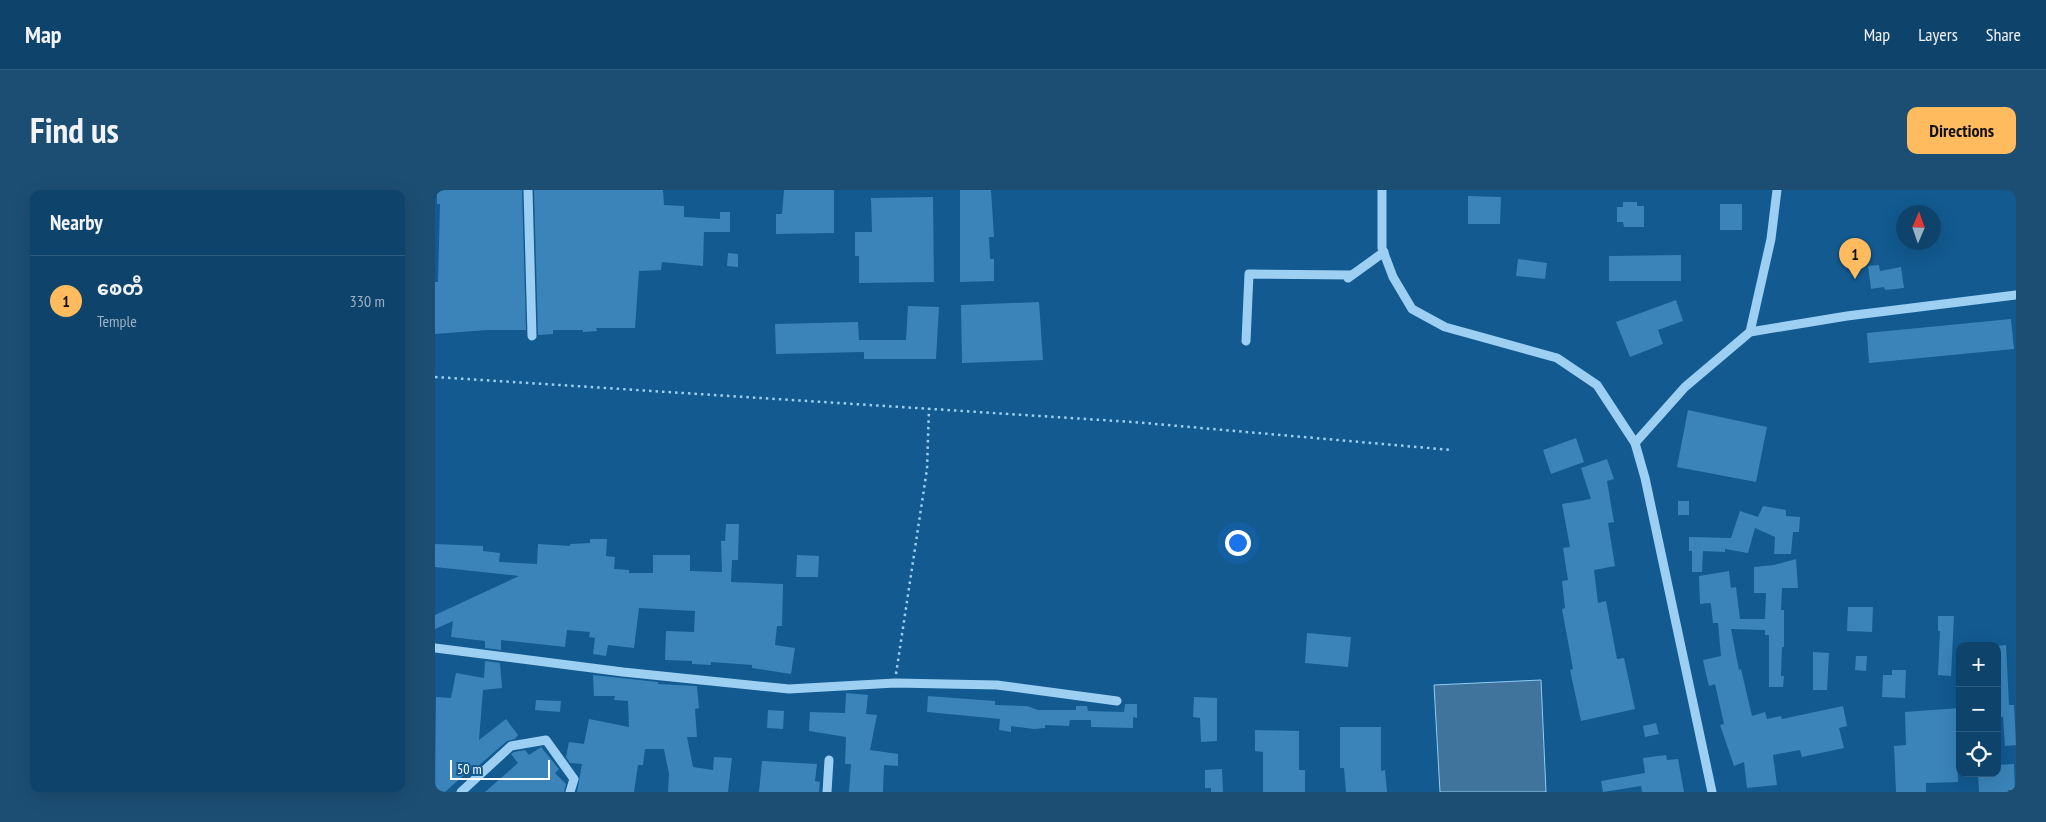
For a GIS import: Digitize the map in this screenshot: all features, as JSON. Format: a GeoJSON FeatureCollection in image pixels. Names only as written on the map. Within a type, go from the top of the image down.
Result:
{"type":"FeatureCollection","features":[{"type":"Feature","properties":{"kind":"street"},"geometry":{"type":"LineString","coordinates":[[528,190],[532,336]]}},
{"type":"Feature","properties":{"kind":"street"},"geometry":{"type":"LineString","coordinates":[[1382,190],[1384,252],[1393,278],[1412,309],[1445,327],[1557,358],[1597,385],[1635,443],[1645,478],[1712,792]]}},
{"type":"Feature","properties":{"kind":"street"},"geometry":{"type":"LineString","coordinates":[[1750,332],[1771,239],[1777,190]]}},
{"type":"Feature","properties":{"kind":"street"},"geometry":{"type":"LineString","coordinates":[[1246,341],[1249,274],[1349,277],[1384,252]]}},
{"type":"Feature","properties":{"kind":"street"},"geometry":{"type":"LineString","coordinates":[[1635,443],[1685,387],[1750,332],[1847,316],[2016,295]]}},
{"type":"Feature","properties":{"kind":"street"},"geometry":{"type":"LineString","coordinates":[[435,648],[623,672],[789,689],[895,683],[997,686],[1117,700]]}},
{"type":"Feature","properties":{"kind":"street"},"geometry":{"type":"LineString","coordinates":[[461,792],[511,746],[546,740],[574,779],[569,792]]}},
{"type":"Feature","properties":{"kind":"street"},"geometry":{"type":"LineString","coordinates":[[827,792],[829,760]]}},
{"type":"Feature","properties":{"kind":"path"},"geometry":{"type":"LineString","coordinates":[[435,377],[1133,422],[1451,450]]}},
{"type":"Feature","properties":{"kind":"path"},"geometry":{"type":"LineString","coordinates":[[895,683],[927,469],[929,408]]}},
{"type":"Feature","properties":{"kind":"water"},"geometry":{"type":"Polygon","coordinates":[[[1541,680],[1546,792],[1440,792],[1434,685],[1541,680]]]}},
{"type":"Feature","properties":{"kind":"building"},"geometry":{"type":"Polygon","coordinates":[[[437,190],[522,190],[526,330],[487,330],[435,334],[435,282],[438,282],[440,204],[437,204],[437,190]]]}},
{"type":"Feature","properties":{"kind":"building"},"geometry":{"type":"Polygon","coordinates":[[[534,190],[663,190],[664,205],[684,206],[684,217],[720,219],[720,212],[730,212],[730,232],[704,232],[703,266],[662,262],[661,270],[639,271],[635,328],[596,328],[597,331],[583,332],[583,330],[553,330],[553,334],[538,335],[534,190]]]}},
{"type":"Feature","properties":{"kind":"building"},"geometry":{"type":"Polygon","coordinates":[[[784,190],[834,190],[834,233],[776,234],[776,214],[782,214],[784,190]]]}},
{"type":"Feature","properties":{"kind":"building"},"geometry":{"type":"Polygon","coordinates":[[[960,190],[991,190],[994,237],[989,237],[990,259],[994,259],[994,281],[960,282],[960,190]]]}},
{"type":"Feature","properties":{"kind":"building"},"geometry":{"type":"Polygon","coordinates":[[[1468,196],[1501,197],[1500,224],[1468,224],[1468,196]]]}},
{"type":"Feature","properties":{"kind":"building"},"geometry":{"type":"Polygon","coordinates":[[[933,197],[934,282],[859,283],[859,256],[855,256],[855,232],[872,232],[871,198],[933,197]]]}},
{"type":"Feature","properties":{"kind":"building"},"geometry":{"type":"Polygon","coordinates":[[[1623,202],[1637,202],[1637,206],[1644,206],[1644,227],[1624,227],[1623,222],[1617,222],[1617,207],[1623,207],[1623,202]]]}},
{"type":"Feature","properties":{"kind":"building"},"geometry":{"type":"Polygon","coordinates":[[[1720,204],[1742,204],[1742,230],[1720,230],[1720,204]]]}},
{"type":"Feature","properties":{"kind":"building"},"geometry":{"type":"Polygon","coordinates":[[[728,253],[738,254],[738,267],[727,266],[728,253]]]}},
{"type":"Feature","properties":{"kind":"building"},"geometry":{"type":"Polygon","coordinates":[[[1681,255],[1681,281],[1609,281],[1609,256],[1681,255]]]}},
{"type":"Feature","properties":{"kind":"building"},"geometry":{"type":"Polygon","coordinates":[[[1518,259],[1547,263],[1545,279],[1516,276],[1518,259]]]}},
{"type":"Feature","properties":{"kind":"building"},"geometry":{"type":"Polygon","coordinates":[[[1879,265],[1880,271],[1901,267],[1904,288],[1885,290],[1884,287],[1871,289],[1868,266],[1879,265]]]}},
{"type":"Feature","properties":{"kind":"building"},"geometry":{"type":"Polygon","coordinates":[[[1676,300],[1683,321],[1658,330],[1663,344],[1630,357],[1616,322],[1676,300]]]}},
{"type":"Feature","properties":{"kind":"building"},"geometry":{"type":"Polygon","coordinates":[[[1039,302],[1043,360],[962,363],[961,305],[1039,302]]]}},
{"type":"Feature","properties":{"kind":"building"},"geometry":{"type":"Polygon","coordinates":[[[908,306],[939,307],[936,359],[864,359],[864,352],[776,354],[775,324],[858,322],[859,340],[906,340],[908,306]]]}},
{"type":"Feature","properties":{"kind":"building"},"geometry":{"type":"Polygon","coordinates":[[[2011,319],[2014,349],[1869,363],[1867,333],[2011,319]]]}},
{"type":"Feature","properties":{"kind":"building"},"geometry":{"type":"Polygon","coordinates":[[[1688,410],[1767,427],[1756,482],[1677,467],[1688,410]]]}},
{"type":"Feature","properties":{"kind":"building"},"geometry":{"type":"Polygon","coordinates":[[[1576,438],[1584,462],[1551,474],[1543,450],[1576,438]]]}},
{"type":"Feature","properties":{"kind":"building"},"geometry":{"type":"Polygon","coordinates":[[[1607,459],[1614,479],[1607,481],[1614,522],[1608,523],[1615,566],[1594,570],[1598,603],[1606,601],[1617,659],[1624,658],[1635,709],[1581,721],[1570,670],[1573,669],[1562,609],[1565,608],[1562,581],[1568,580],[1563,548],[1570,547],[1562,504],[1591,499],[1581,468],[1607,459]]]}},
{"type":"Feature","properties":{"kind":"building"},"geometry":{"type":"Polygon","coordinates":[[[1678,501],[1689,501],[1689,515],[1678,515],[1678,501]]]}},
{"type":"Feature","properties":{"kind":"building"},"geometry":{"type":"Polygon","coordinates":[[[1763,506],[1786,510],[1786,516],[1800,517],[1799,532],[1793,532],[1791,554],[1774,554],[1775,537],[1755,528],[1748,553],[1725,549],[1725,552],[1703,551],[1702,572],[1692,572],[1692,551],[1689,551],[1689,537],[1731,538],[1740,511],[1758,517],[1763,506]]]}},
{"type":"Feature","properties":{"kind":"building"},"geometry":{"type":"Polygon","coordinates":[[[726,524],[739,524],[738,560],[732,560],[731,582],[783,584],[782,626],[777,626],[775,645],[795,648],[791,674],[752,668],[752,665],[711,662],[711,665],[692,664],[692,661],[665,660],[666,631],[694,632],[695,611],[639,608],[634,648],[608,645],[606,656],[593,654],[595,638],[589,637],[590,632],[567,630],[565,647],[501,640],[501,650],[485,648],[485,641],[451,637],[453,621],[435,629],[435,615],[519,576],[435,567],[435,544],[483,546],[483,551],[500,553],[499,562],[537,564],[538,544],[570,546],[570,544],[590,543],[590,539],[607,539],[606,556],[615,557],[614,569],[629,570],[629,573],[653,573],[653,555],[690,555],[690,571],[722,572],[721,541],[725,541],[726,524]]]}},
{"type":"Feature","properties":{"kind":"building"},"geometry":{"type":"Polygon","coordinates":[[[797,555],[819,556],[818,577],[796,577],[797,555]]]}},
{"type":"Feature","properties":{"kind":"building"},"geometry":{"type":"Polygon","coordinates":[[[1796,559],[1798,588],[1782,588],[1781,610],[1784,610],[1784,647],[1782,647],[1781,676],[1784,676],[1783,687],[1769,687],[1769,635],[1765,635],[1765,630],[1731,629],[1739,670],[1741,669],[1752,716],[1765,712],[1767,719],[1781,716],[1782,719],[1843,706],[1847,726],[1839,728],[1844,748],[1802,757],[1800,750],[1773,755],[1777,785],[1747,788],[1744,762],[1734,766],[1720,725],[1724,724],[1715,684],[1709,686],[1706,674],[1703,660],[1721,656],[1718,623],[1713,623],[1711,605],[1710,603],[1700,604],[1699,576],[1729,571],[1731,588],[1736,587],[1740,619],[1765,619],[1766,593],[1754,593],[1754,567],[1774,565],[1796,559]]]}},
{"type":"Feature","properties":{"kind":"building"},"geometry":{"type":"Polygon","coordinates":[[[1848,607],[1873,607],[1872,632],[1847,631],[1848,607]]]}},
{"type":"Feature","properties":{"kind":"building"},"geometry":{"type":"Polygon","coordinates":[[[1938,616],[1954,616],[1951,676],[1938,675],[1940,631],[1938,631],[1938,616]]]}},
{"type":"Feature","properties":{"kind":"building"},"geometry":{"type":"Polygon","coordinates":[[[1307,633],[1351,637],[1348,667],[1305,663],[1307,633]]]}},
{"type":"Feature","properties":{"kind":"building"},"geometry":{"type":"Polygon","coordinates":[[[2006,645],[2009,705],[2014,705],[2016,745],[2005,746],[2003,717],[2001,717],[2001,646],[2006,645]]]}},
{"type":"Feature","properties":{"kind":"building"},"geometry":{"type":"Polygon","coordinates":[[[1813,652],[1829,653],[1827,690],[1813,690],[1813,652]]]}},
{"type":"Feature","properties":{"kind":"building"},"geometry":{"type":"Polygon","coordinates":[[[1856,656],[1867,656],[1866,671],[1855,670],[1856,656]]]}},
{"type":"Feature","properties":{"kind":"building"},"geometry":{"type":"Polygon","coordinates":[[[485,661],[500,663],[502,688],[483,690],[479,740],[506,719],[518,735],[515,739],[507,741],[477,767],[475,765],[445,792],[435,792],[436,697],[451,698],[456,673],[484,678],[485,661]]]}},
{"type":"Feature","properties":{"kind":"building"},"geometry":{"type":"Polygon","coordinates":[[[1892,670],[1906,670],[1905,698],[1882,697],[1883,675],[1892,675],[1892,670]]]}},
{"type":"Feature","properties":{"kind":"building"},"geometry":{"type":"Polygon","coordinates":[[[593,675],[658,682],[658,684],[697,686],[699,708],[695,709],[697,737],[687,737],[693,767],[713,770],[714,757],[732,758],[728,792],[668,792],[669,774],[664,749],[645,749],[643,765],[638,765],[634,792],[577,792],[582,764],[570,763],[566,757],[569,742],[584,744],[589,719],[629,727],[628,701],[614,700],[615,696],[594,696],[593,675]]]}},
{"type":"Feature","properties":{"kind":"building"},"geometry":{"type":"Polygon","coordinates":[[[846,693],[868,695],[866,714],[877,715],[870,750],[898,754],[898,766],[884,765],[883,792],[849,792],[851,764],[845,764],[846,737],[809,731],[810,712],[845,713],[846,693]]]}},
{"type":"Feature","properties":{"kind":"building"},"geometry":{"type":"Polygon","coordinates":[[[928,696],[995,701],[995,705],[1027,706],[1038,710],[1076,710],[1076,706],[1087,706],[1088,711],[1124,712],[1125,704],[1137,704],[1137,718],[1133,717],[1133,728],[1091,727],[1091,720],[1070,720],[1069,726],[1045,725],[1045,728],[1034,729],[1011,726],[1011,732],[999,730],[1000,719],[927,712],[928,696]]]}},
{"type":"Feature","properties":{"kind":"building"},"geometry":{"type":"Polygon","coordinates":[[[1194,697],[1217,698],[1217,741],[1201,742],[1200,718],[1193,717],[1194,697]]]}},
{"type":"Feature","properties":{"kind":"building"},"geometry":{"type":"Polygon","coordinates":[[[536,700],[561,701],[560,712],[535,710],[536,700]]]}},
{"type":"Feature","properties":{"kind":"building"},"geometry":{"type":"Polygon","coordinates":[[[1956,708],[1956,777],[1958,777],[1958,782],[1926,783],[1926,792],[1896,792],[1894,746],[1906,745],[1905,712],[1956,708]]]}},
{"type":"Feature","properties":{"kind":"building"},"geometry":{"type":"Polygon","coordinates":[[[768,710],[784,711],[783,729],[767,728],[768,710]]]}},
{"type":"Feature","properties":{"kind":"building"},"geometry":{"type":"Polygon","coordinates":[[[1656,723],[1659,734],[1645,737],[1643,726],[1656,723]]]}},
{"type":"Feature","properties":{"kind":"building"},"geometry":{"type":"Polygon","coordinates":[[[1340,727],[1381,727],[1381,771],[1385,770],[1387,792],[1346,792],[1344,768],[1340,768],[1340,727]]]}},
{"type":"Feature","properties":{"kind":"building"},"geometry":{"type":"Polygon","coordinates":[[[1255,730],[1299,731],[1299,770],[1305,770],[1305,792],[1263,792],[1263,752],[1255,751],[1255,730]]]}},
{"type":"Feature","properties":{"kind":"building"},"geometry":{"type":"Polygon","coordinates":[[[541,747],[559,769],[555,773],[566,784],[564,792],[485,792],[518,763],[511,754],[525,750],[529,755],[541,747]]]}},
{"type":"Feature","properties":{"kind":"building"},"geometry":{"type":"Polygon","coordinates":[[[1666,755],[1667,760],[1678,759],[1684,792],[1642,792],[1641,786],[1603,792],[1601,781],[1645,773],[1643,758],[1666,755]]]}},
{"type":"Feature","properties":{"kind":"building"},"geometry":{"type":"Polygon","coordinates":[[[762,761],[817,764],[815,781],[820,782],[819,792],[759,792],[762,761]]]}},
{"type":"Feature","properties":{"kind":"building"},"geometry":{"type":"Polygon","coordinates":[[[2014,764],[2015,790],[2008,790],[2009,792],[1979,792],[1978,777],[2001,777],[2001,765],[2014,764]]]}},
{"type":"Feature","properties":{"kind":"building"},"geometry":{"type":"Polygon","coordinates":[[[1222,769],[1223,792],[1211,792],[1211,788],[1205,788],[1205,770],[1222,769]]]}},
{"type":"Feature","properties":{"kind":"place","name":"စေတီ"},"geometry":{"type":"Point","coordinates":[1855,279]}}]}
